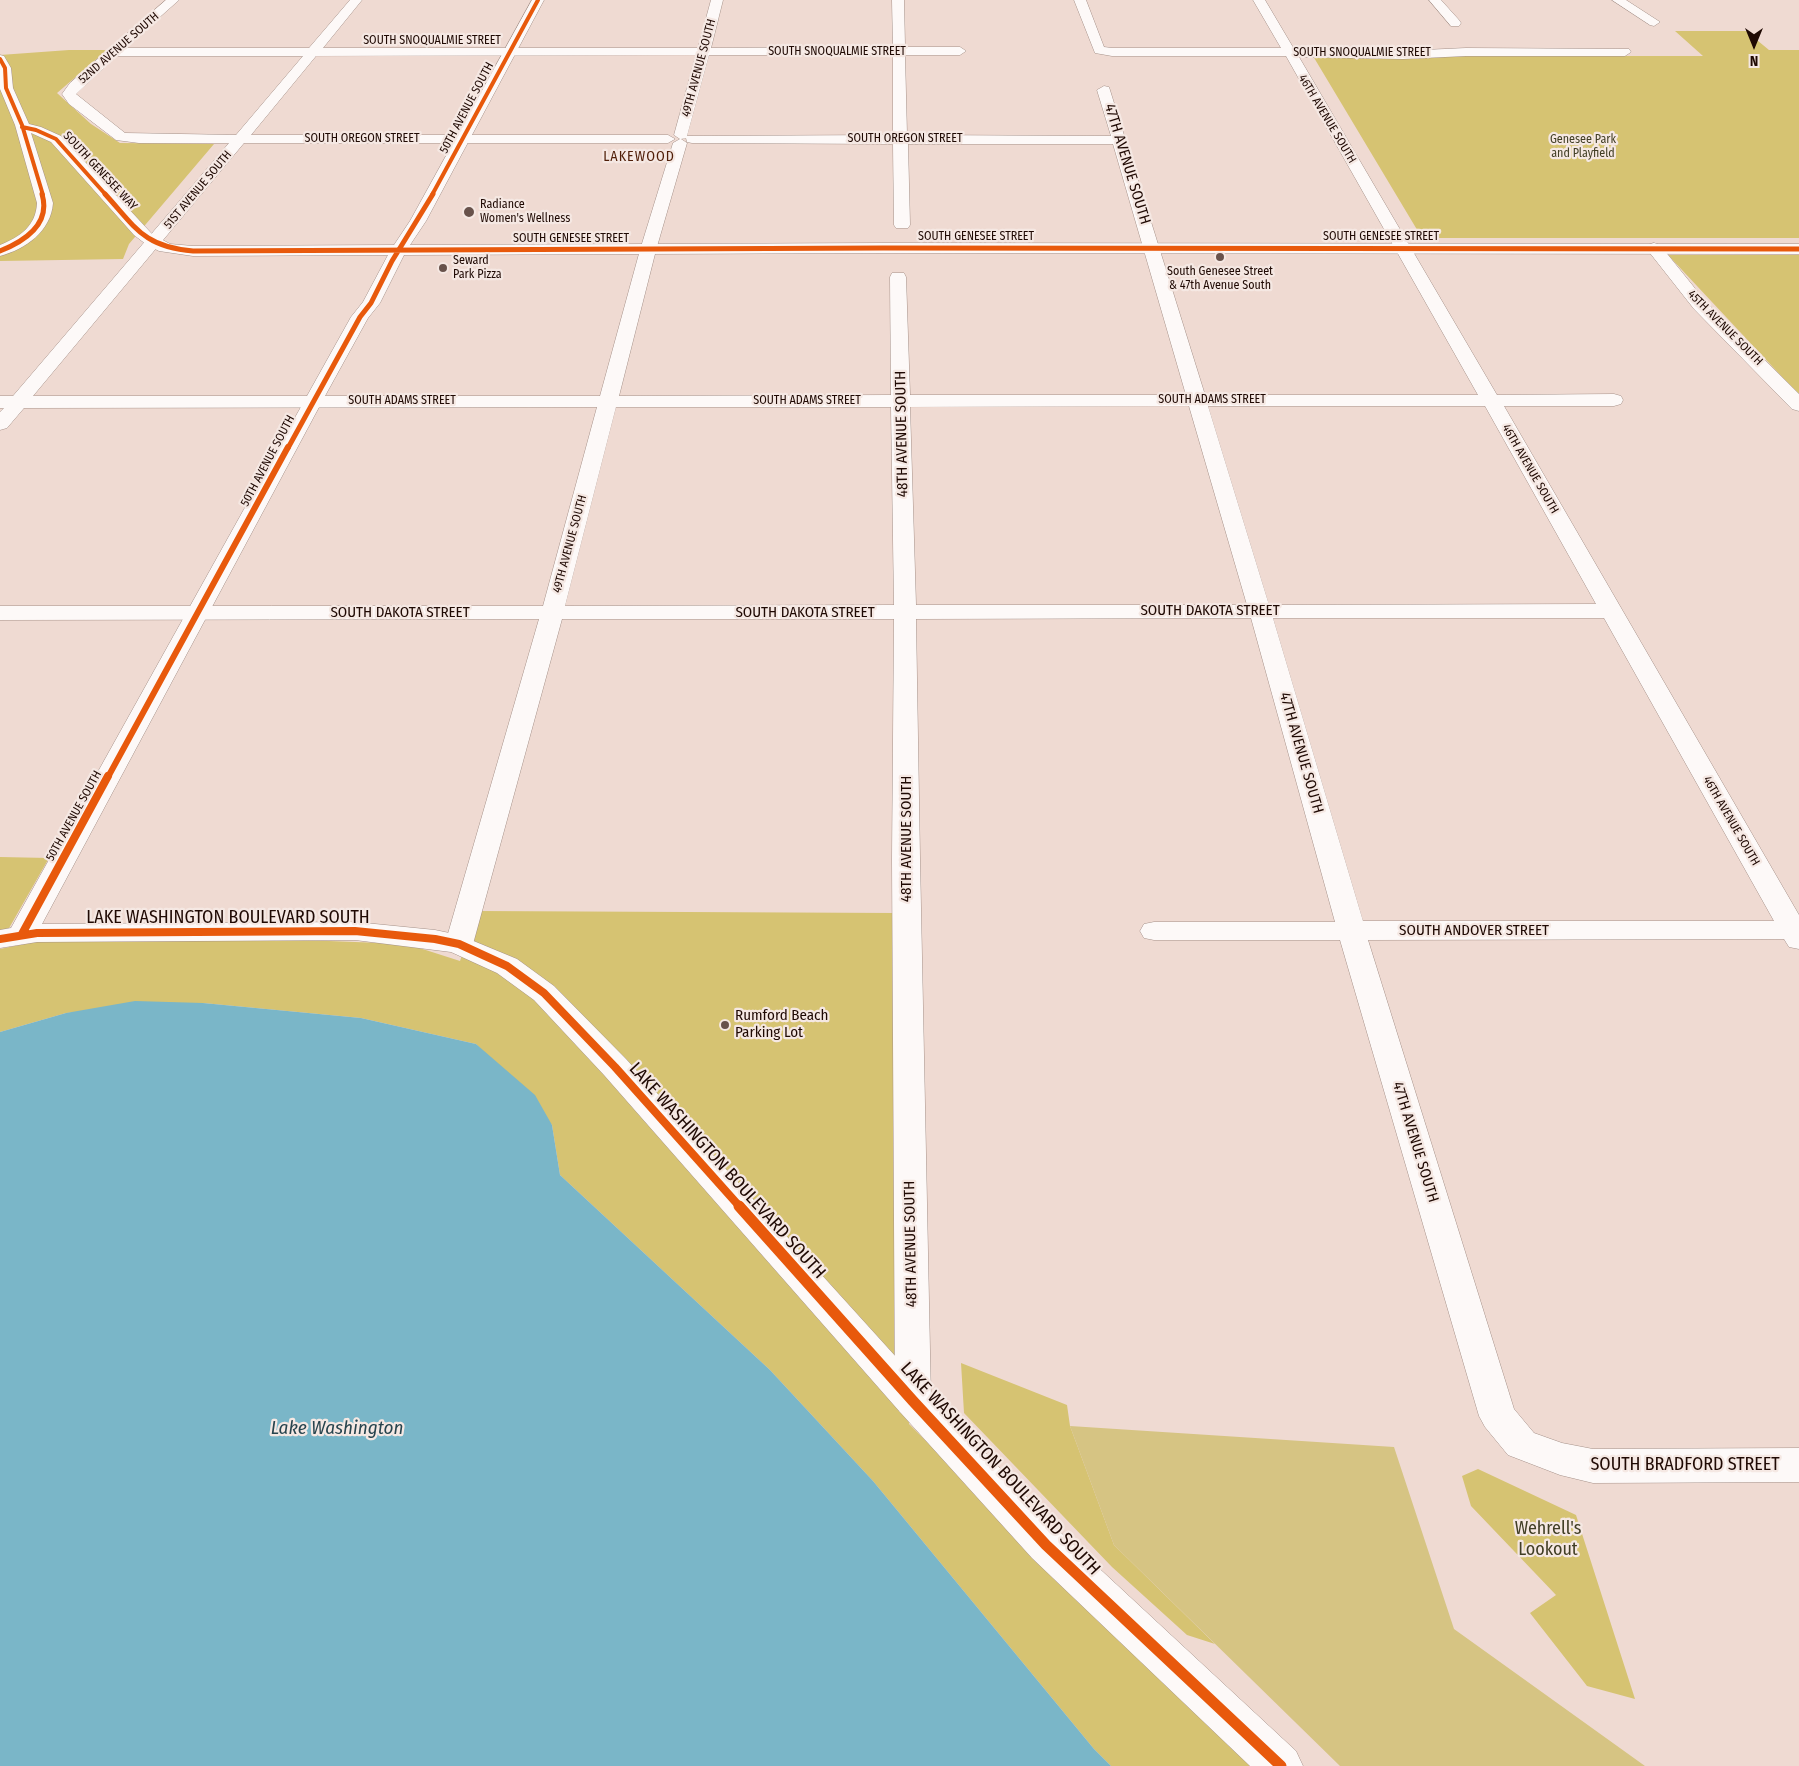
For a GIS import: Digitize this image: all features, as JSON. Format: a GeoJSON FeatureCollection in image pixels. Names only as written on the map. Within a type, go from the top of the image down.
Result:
{"type":"FeatureCollection","features":[{"type":"Feature","properties":{"kind":"street","name":"52ND AVENUE SOUTH"},"geometry":{"type":"LineString","coordinates":[[117,134],[69,94],[75,86],[173,0]]}},
{"type":"Feature","properties":{"kind":"street","name":"51ST AVENUE SOUTH"},"geometry":{"type":"LineString","coordinates":[[0,424],[9,402],[153,244],[356,0]]}},
{"type":"Feature","properties":{"kind":"street","name":"50TH AVENUE SOUTH"},"geometry":{"type":"LineString","coordinates":[[11,936],[198,614],[313,401],[360,317],[371,303],[399,250],[418,222],[538,0]]}},
{"type":"Feature","properties":{"kind":"street","name":"49TH AVENUE SOUTH"},"geometry":{"type":"LineString","coordinates":[[459,944],[552,613],[648,250],[717,0]]}},
{"type":"Feature","properties":{"kind":"street"},"geometry":{"type":"LineString","coordinates":[[898,0],[902,225]]}},
{"type":"Feature","properties":{"kind":"street","name":"SOUTH SNOQUALMIE STREET"},"geometry":{"type":"LineString","coordinates":[[1080,0],[1098,50],[1126,52],[1288,52],[1403,55],[1466,52],[1626,52]]}},
{"type":"Feature","properties":{"kind":"street","name":"46TH AVENUE SOUTH"},"geometry":{"type":"LineString","coordinates":[[1259,0],[1404,248],[1796,935]]}},
{"type":"Feature","properties":{"kind":"street"},"geometry":{"type":"LineString","coordinates":[[1435,0],[1455,23]]}},
{"type":"Feature","properties":{"kind":"street"},"geometry":{"type":"LineString","coordinates":[[1618,0],[1654,22]]}},
{"type":"Feature","properties":{"kind":"street","name":"SOUTH SNOQUALMIE STREET"},"geometry":{"type":"LineString","coordinates":[[114,52],[960,51]]}},
{"type":"Feature","properties":{"kind":"street"},"geometry":{"type":"LineString","coordinates":[[0,59],[5,68],[6,88],[22,127],[45,203],[46,214],[32,233],[0,250]]}},
{"type":"Feature","properties":{"kind":"street","name":"47TH AVENUE SOUTH"},"geometry":{"type":"LineString","coordinates":[[1104,90],[1153,248],[1352,931],[1498,1416]]}},
{"type":"Feature","properties":{"kind":"street","name":"SOUTH GENESEE WAY"},"geometry":{"type":"LineString","coordinates":[[22,127],[41,132],[56,139],[153,244]]}},
{"type":"Feature","properties":{"kind":"street","name":"SOUTH OREGON STREET"},"geometry":{"type":"LineString","coordinates":[[117,134],[128,139],[240,140],[1119,140]]}},
{"type":"Feature","properties":{"kind":"street","name":"SOUTH GENESEE STREET"},"geometry":{"type":"LineString","coordinates":[[153,244],[166,249],[208,252],[1153,248],[1799,248]]}},
{"type":"Feature","properties":{"kind":"street","name":"45TH AVENUE SOUTH"},"geometry":{"type":"LineString","coordinates":[[1654,248],[1675,273],[1681,285],[1708,314],[1750,353],[1799,405]]}},
{"type":"Feature","properties":{"kind":"street","name":"48TH AVENUE SOUTH"},"geometry":{"type":"LineString","coordinates":[[898,277],[906,613],[913,1401]]}},
{"type":"Feature","properties":{"kind":"street","name":"SOUTH ADAMS STREET"},"geometry":{"type":"LineString","coordinates":[[9,402],[1614,400]]}},
{"type":"Feature","properties":{"kind":"street","name":"SOUTH DAKOTA STREET"},"geometry":{"type":"LineString","coordinates":[[0,613],[1610,611]]}},
{"type":"Feature","properties":{"kind":"street","name":"LAKE WASHINGTON BOULEVARD SOUTH"},"geometry":{"type":"LineString","coordinates":[[11,936],[355,931],[416,936],[459,944],[507,966],[544,993],[621,1075],[913,1401],[1046,1545],[1281,1766]]}},
{"type":"Feature","properties":{"kind":"street","name":"SOUTH ANDOVER STREET"},"geometry":{"type":"LineString","coordinates":[[1154,931],[1796,935]]}},
{"type":"Feature","properties":{"kind":"street","name":"SOUTH BRADFORD STREET"},"geometry":{"type":"LineString","coordinates":[[1498,1416],[1522,1444],[1560,1460],[1594,1466],[1799,1465]]}},
{"type":"Feature","properties":{"kind":"green space","name":"Genesee Park and Playfield"},"geometry":{"type":"Polygon","coordinates":[[[1675,31],[1746,31],[1769,50],[1799,50],[1799,238],[1422,238],[1313,56],[1703,56],[1675,31]]]}},
{"type":"Feature","properties":{"kind":"green space"},"geometry":{"type":"Polygon","coordinates":[[[69,50],[107,50],[57,93],[91,124],[120,143],[214,144],[129,244],[123,259],[0,261],[0,55],[69,50]]]}},
{"type":"Feature","properties":{"kind":"green space"},"geometry":{"type":"Polygon","coordinates":[[[1668,255],[1799,255],[1799,395],[1668,255]]]}},
{"type":"Feature","properties":{"kind":"green space"},"geometry":{"type":"Polygon","coordinates":[[[0,857],[49,858],[0,944],[0,857]]]}},
{"type":"Feature","properties":{"kind":"green space"},"geometry":{"type":"Polygon","coordinates":[[[477,911],[895,913],[909,1424],[1070,1584],[1263,1766],[1111,1766],[1094,1749],[873,1481],[770,1370],[560,1175],[552,1125],[476,1044],[361,1018],[203,1003],[66,1013],[0,1032],[0,949],[38,941],[303,940],[407,944],[460,961],[477,911]]]}},
{"type":"Feature","properties":{"kind":"green space"},"geometry":{"type":"Polygon","coordinates":[[[961,1363],[1067,1405],[1070,1426],[1114,1545],[1215,1644],[1187,1635],[1112,1567],[964,1413],[961,1363]]]}},
{"type":"Feature","properties":{"kind":"green space","name":"Wehrell's Lookout"},"geometry":{"type":"Polygon","coordinates":[[[1478,1469],[1576,1515],[1635,1699],[1587,1686],[1530,1613],[1556,1595],[1471,1506],[1462,1476],[1478,1469]]]}},
{"type":"Feature","properties":{"kind":"shaded area"},"geometry":{"type":"Polygon","coordinates":[[[1070,1426],[1394,1447],[1454,1629],[1645,1766],[1340,1766],[1114,1545],[1070,1426]]]}},
{"type":"Feature","properties":{"kind":"water","name":"Lake Washington"},"geometry":{"type":"Polygon","coordinates":[[[135,1001],[203,1003],[361,1018],[476,1044],[535,1095],[552,1125],[560,1175],[770,1370],[873,1481],[1094,1749],[1111,1766],[0,1766],[0,1032],[66,1013],[135,1001]]]}},
{"type":"Feature","properties":{"kind":"cycle path"},"geometry":{"type":"LineString","coordinates":[[22,934],[316,396],[360,317],[371,303],[392,261],[418,221],[538,0]]}},
{"type":"Feature","properties":{"kind":"cycle path"},"geometry":{"type":"LineString","coordinates":[[0,59],[5,68],[6,88],[22,125],[45,203],[45,212],[37,227],[24,239],[0,251]]}},
{"type":"Feature","properties":{"kind":"cycle path"},"geometry":{"type":"LineString","coordinates":[[22,127],[36,130],[56,139],[140,232],[159,245],[177,250],[883,248],[1799,249]]}},
{"type":"Feature","properties":{"kind":"cycle path"},"geometry":{"type":"LineString","coordinates":[[0,939],[37,933],[355,931],[435,939],[459,944],[507,966],[544,993],[615,1067],[913,1401],[1046,1545],[1281,1766]]}},
{"type":"Feature","properties":{"kind":"place","name":"Radiance Women's Wellness"},"geometry":{"type":"Point","coordinates":[469,212]}},
{"type":"Feature","properties":{"kind":"place","name":"South Genesee Street & 47th Avenue South"},"geometry":{"type":"Point","coordinates":[1220,257]}},
{"type":"Feature","properties":{"kind":"place","name":"Seward Park Pizza"},"geometry":{"type":"Point","coordinates":[443,268]}},
{"type":"Feature","properties":{"kind":"place","name":"Rumford Beach Parking Lot"},"geometry":{"type":"Point","coordinates":[725,1025]}},
{"type":"Feature","properties":{"kind":"district","name":"LAKEWOOD"},"geometry":{"type":"Point","coordinates":[639,157]}}]}
